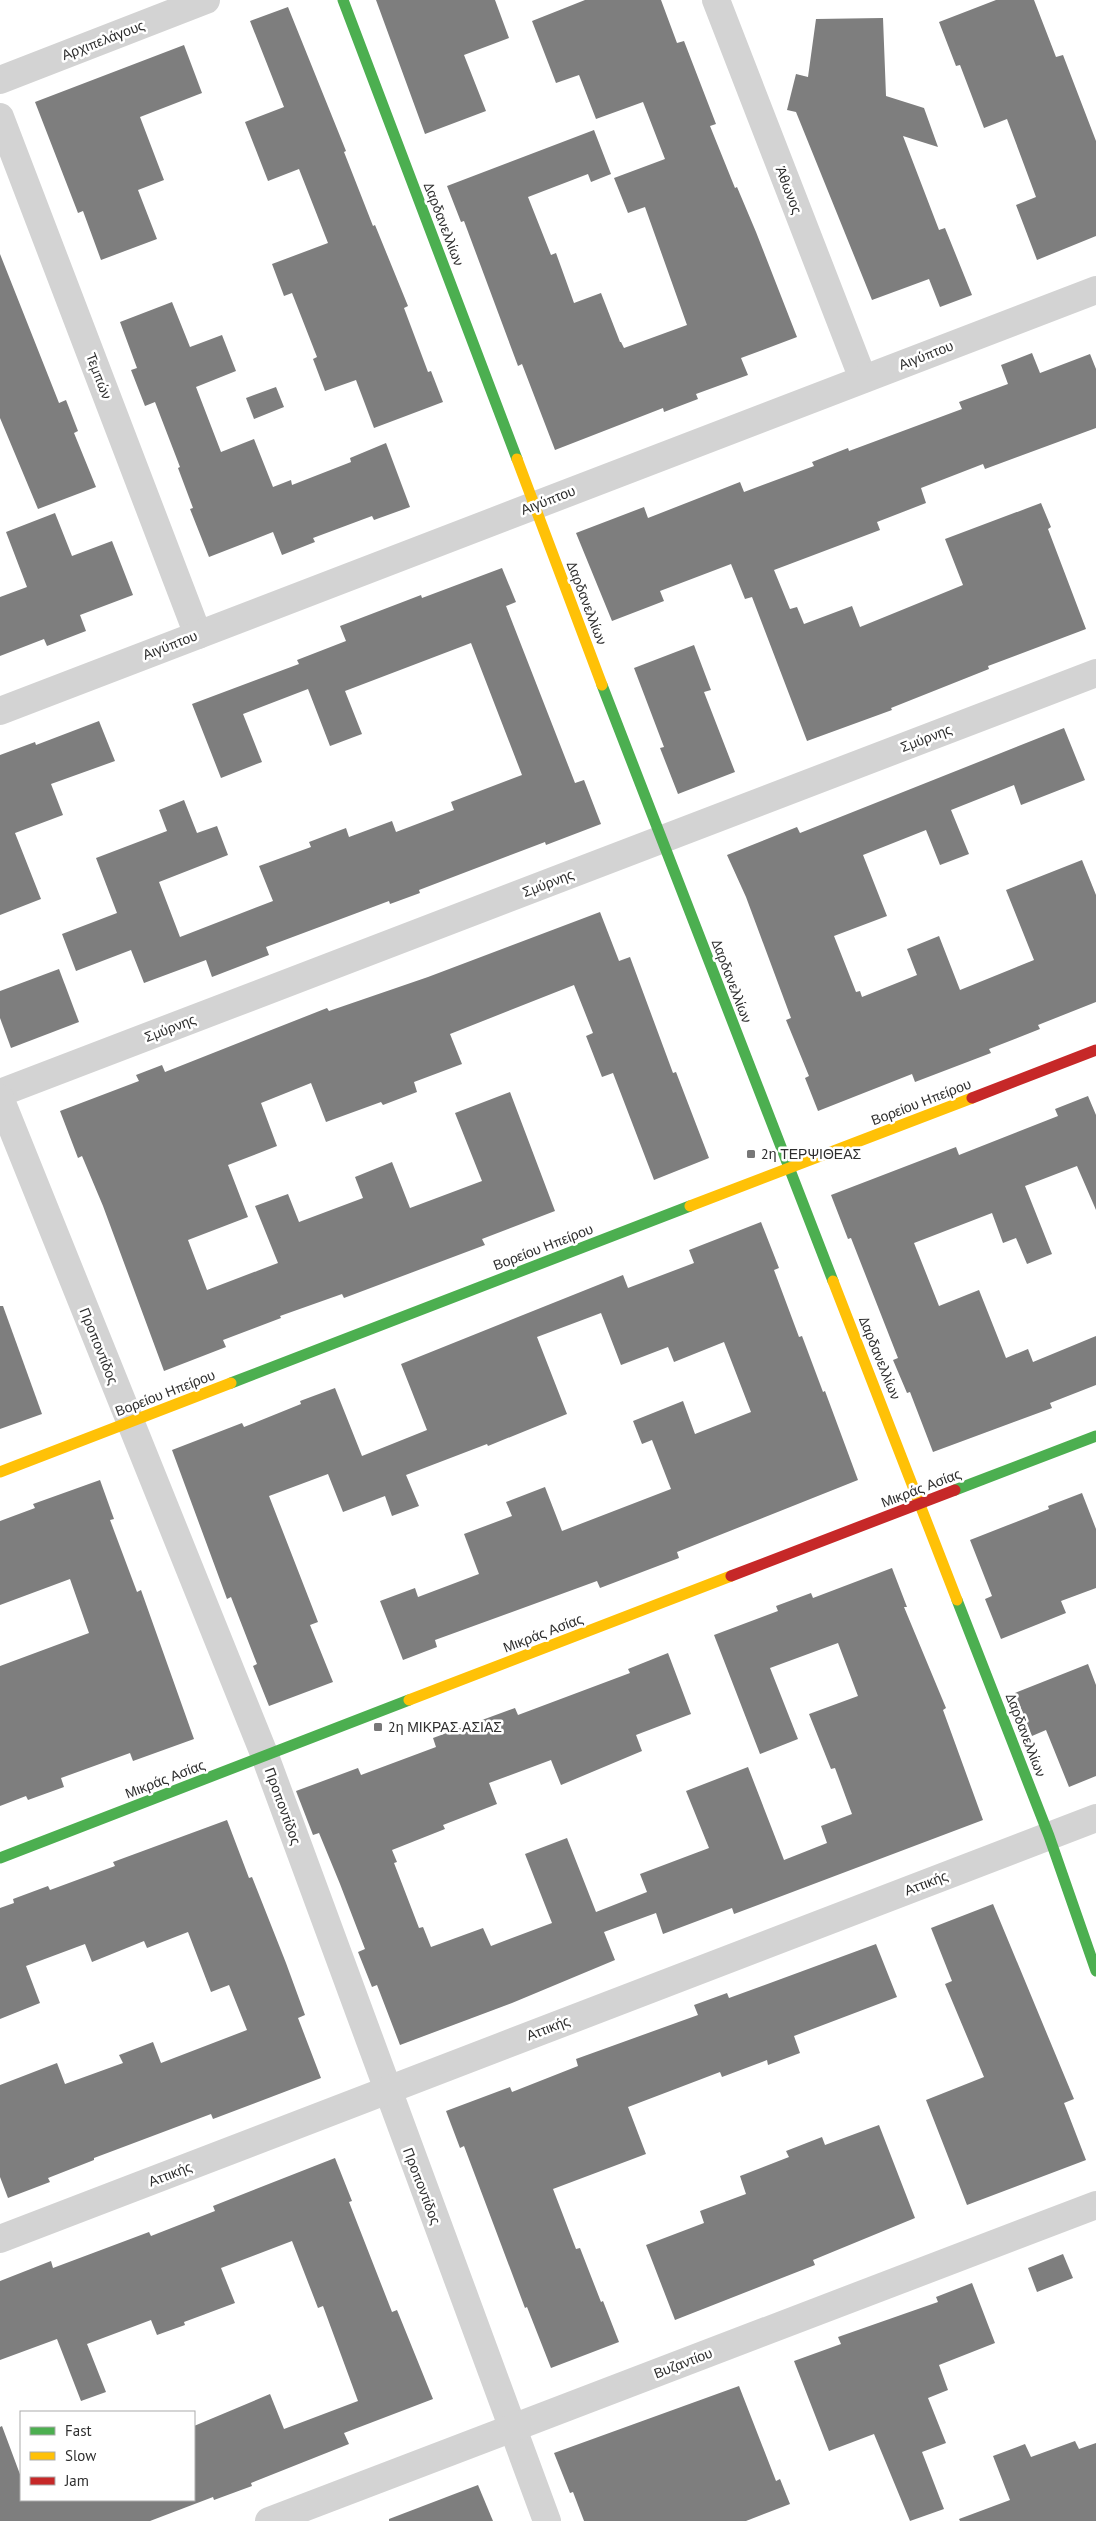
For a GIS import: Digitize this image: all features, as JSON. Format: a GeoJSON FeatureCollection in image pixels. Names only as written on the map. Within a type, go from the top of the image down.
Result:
{"type":"FeatureCollection","features":[{"type":"Feature","properties":{"kind":"street","name":"Αρχιπελάγους"},"geometry":{"type":"LineString","coordinates":[[0,80],[206,0]]}},
{"type":"Feature","properties":{"kind":"street","name":"Δαρδανελλίων"},"geometry":{"type":"LineString","coordinates":[[343,0],[661,840],[1049,1836],[1096,1971]]}},
{"type":"Feature","properties":{"kind":"street","name":"Άθωνος"},"geometry":{"type":"LineString","coordinates":[[716,0],[863,379]]}},
{"type":"Feature","properties":{"kind":"street","name":"Τεμπών"},"geometry":{"type":"LineString","coordinates":[[0,117],[198,635]]}},
{"type":"Feature","properties":{"kind":"street","name":"Αιγύπτου"},"geometry":{"type":"LineString","coordinates":[[0,711],[1096,290]]}},
{"type":"Feature","properties":{"kind":"street","name":"Σμύρνης"},"geometry":{"type":"LineString","coordinates":[[0,1093],[1096,673]]}},
{"type":"Feature","properties":{"kind":"street","name":"Βορείου Ηπείρου"},"geometry":{"type":"LineString","coordinates":[[0,1472],[1096,1050]]}},
{"type":"Feature","properties":{"kind":"street","name":"Προποντίδος"},"geometry":{"type":"LineString","coordinates":[[0,1098],[265,1756],[386,2090],[547,2521]]}},
{"type":"Feature","properties":{"kind":"street","name":"Μικράς Ασίας"},"geometry":{"type":"LineString","coordinates":[[0,1858],[1096,1436]]}},
{"type":"Feature","properties":{"kind":"street","name":"Αττικής"},"geometry":{"type":"LineString","coordinates":[[0,2239],[1096,1818]]}},
{"type":"Feature","properties":{"kind":"street","name":"Βυζαντίου"},"geometry":{"type":"LineString","coordinates":[[269,2521],[1096,2205]]}},
{"type":"Feature","properties":{"kind":"building"},"geometry":{"type":"Polygon","coordinates":[[[376,0],[495,0],[509,38],[464,55],[486,111],[425,134],[376,0]]]}},
{"type":"Feature","properties":{"kind":"building"},"geometry":{"type":"Polygon","coordinates":[[[585,0],[661,0],[677,43],[684,41],[716,124],[710,126],[735,188],[737,187],[756,232],[797,337],[741,358],[748,375],[696,394],[698,399],[664,412],[663,408],[555,450],[522,364],[518,366],[464,221],[461,222],[447,186],[594,130],[611,174],[591,182],[588,174],[528,197],[551,255],[556,253],[574,303],[601,293],[624,348],[687,325],[645,207],[628,213],[614,178],[665,159],[643,102],[596,119],[579,75],[556,83],[532,21],[585,0]]]}},
{"type":"Feature","properties":{"kind":"building"},"geometry":{"type":"Polygon","coordinates":[[[996,0],[1034,0],[1056,57],[1063,55],[1096,141],[1096,236],[1037,260],[1016,205],[1036,197],[1007,119],[984,128],[960,65],[956,66],[939,22],[996,0]]]}},
{"type":"Feature","properties":{"kind":"building"},"geometry":{"type":"Polygon","coordinates":[[[288,7],[346,151],[344,152],[373,226],[375,225],[408,306],[404,308],[428,372],[431,371],[443,402],[374,428],[356,380],[325,391],[313,359],[317,357],[292,293],[284,296],[272,264],[328,243],[299,169],[268,181],[245,122],[284,107],[250,21],[288,7]]]}},
{"type":"Feature","properties":{"kind":"building"},"geometry":{"type":"Polygon","coordinates":[[[883,18],[886,96],[924,108],[938,147],[903,136],[939,230],[945,228],[972,295],[940,307],[929,279],[872,300],[796,112],[787,110],[796,74],[808,77],[816,19],[883,18]]]}},
{"type":"Feature","properties":{"kind":"building"},"geometry":{"type":"Polygon","coordinates":[[[184,45],[202,93],[140,117],[164,180],[138,190],[157,239],[101,260],[83,211],[78,213],[35,102],[184,45]]]}},
{"type":"Feature","properties":{"kind":"building"},"geometry":{"type":"Polygon","coordinates":[[[0,254],[59,403],[66,400],[78,431],[74,433],[96,487],[38,509],[0,418],[0,254]]]}},
{"type":"Feature","properties":{"kind":"building"},"geometry":{"type":"Polygon","coordinates":[[[172,302],[190,347],[222,335],[236,371],[196,387],[221,452],[254,439],[273,487],[291,480],[292,485],[351,462],[350,458],[386,443],[410,507],[374,520],[372,516],[313,538],[315,542],[282,555],[273,532],[209,557],[190,509],[193,508],[178,468],[180,467],[155,402],[145,406],[131,370],[137,368],[120,322],[172,302]]]}},
{"type":"Feature","properties":{"kind":"building"},"geometry":{"type":"Polygon","coordinates":[[[1032,353],[1040,373],[1090,354],[1096,369],[1096,428],[985,469],[983,464],[921,488],[926,503],[877,522],[880,530],[774,570],[790,609],[797,607],[804,624],[852,606],[860,627],[963,585],[945,539],[1041,503],[1051,527],[1048,529],[1086,629],[988,666],[989,669],[891,708],[892,710],[807,741],[752,597],[745,599],[731,564],[660,591],[664,601],[612,621],[576,533],[644,507],[648,518],[740,482],[744,492],[814,466],[812,462],[848,448],[849,451],[962,409],[959,402],[1008,384],[1001,365],[1032,353]]]}},
{"type":"Feature","properties":{"kind":"building"},"geometry":{"type":"Polygon","coordinates":[[[276,387],[284,407],[254,419],[246,398],[276,387]]]}},
{"type":"Feature","properties":{"kind":"building"},"geometry":{"type":"Polygon","coordinates":[[[55,513],[72,556],[112,541],[133,595],[80,615],[86,631],[47,646],[44,639],[0,656],[0,597],[27,587],[6,532],[55,513]]]}},
{"type":"Feature","properties":{"kind":"building"},"geometry":{"type":"Polygon","coordinates":[[[502,568],[516,602],[506,606],[575,783],[584,780],[601,824],[546,845],[545,842],[419,890],[420,893],[390,904],[389,901],[266,947],[269,955],[212,977],[206,960],[144,983],[131,950],[76,971],[62,934],[117,913],[96,858],[167,831],[159,810],[184,800],[197,833],[217,826],[228,855],[159,882],[180,937],[273,901],[259,866],[311,847],[309,842],[346,828],[349,837],[392,821],[396,832],[454,810],[451,802],[522,775],[471,643],[345,691],[362,734],[330,746],[308,689],[243,714],[262,762],[221,778],[192,704],[299,664],[297,660],[346,641],[340,626],[421,595],[422,598],[502,568]]]}},
{"type":"Feature","properties":{"kind":"building"},"geometry":{"type":"Polygon","coordinates":[[[694,645],[711,690],[704,692],[735,772],[678,794],[660,748],[664,747],[634,668],[694,645]]]}},
{"type":"Feature","properties":{"kind":"building"},"geometry":{"type":"Polygon","coordinates":[[[99,721],[115,761],[51,784],[63,815],[15,833],[41,899],[0,915],[0,755],[35,742],[36,745],[99,721]]]}},
{"type":"Feature","properties":{"kind":"building"},"geometry":{"type":"Polygon","coordinates":[[[1064,728],[1085,780],[1021,805],[1014,785],[951,810],[969,854],[940,865],[926,830],[863,855],[887,916],[834,936],[856,992],[860,991],[862,997],[917,975],[907,949],[939,936],[960,990],[1034,960],[1006,890],[1082,860],[1096,895],[1096,1002],[1038,1025],[1040,1029],[989,1049],[991,1053],[915,1082],[912,1074],[818,1111],[805,1078],[809,1076],[786,1020],[791,1018],[746,897],[727,855],[797,827],[800,833],[1064,728]]]}},
{"type":"Feature","properties":{"kind":"building"},"geometry":{"type":"Polygon","coordinates":[[[600,912],[619,961],[630,957],[673,1073],[676,1072],[709,1158],[654,1180],[613,1073],[602,1077],[586,1036],[593,1033],[574,985],[450,1034],[462,1064],[414,1082],[417,1092],[383,1105],[381,1102],[326,1122],[311,1083],[261,1103],[277,1146],[228,1165],[248,1217],[188,1240],[207,1290],[278,1263],[255,1206],[288,1194],[299,1222],[363,1198],[355,1177],[392,1162],[410,1208],[482,1181],[455,1113],[510,1092],[555,1211],[482,1239],[485,1245],[344,1298],[342,1294],[280,1316],[281,1318],[223,1340],[226,1347],[164,1371],[103,1206],[82,1156],[78,1158],[60,1111],[139,1081],[136,1075],[162,1065],[165,1072],[327,1008],[329,1011],[428,977],[600,912]]]}},
{"type":"Feature","properties":{"kind":"building"},"geometry":{"type":"Polygon","coordinates":[[[59,969],[79,1022],[11,1048],[0,1018],[0,991],[59,969]]]}},
{"type":"Feature","properties":{"kind":"building"},"geometry":{"type":"Polygon","coordinates":[[[1088,1096],[1096,1115],[1096,1210],[1077,1166],[1025,1186],[1052,1254],[1027,1264],[1016,1238],[1003,1243],[992,1213],[914,1243],[939,1306],[979,1290],[1006,1358],[1028,1349],[1033,1362],[1096,1336],[1096,1385],[1050,1403],[1052,1408],[933,1452],[910,1392],[907,1393],[893,1360],[898,1358],[851,1238],[848,1239],[831,1195],[956,1147],[959,1155],[1058,1116],[1055,1109],[1088,1096]]]}},
{"type":"Feature","properties":{"kind":"building"},"geometry":{"type":"Polygon","coordinates":[[[761,1222],[779,1268],[774,1270],[799,1337],[802,1336],[823,1392],[825,1391],[858,1480],[677,1552],[679,1558],[600,1588],[597,1581],[435,1640],[437,1647],[403,1660],[380,1601],[415,1588],[418,1597],[479,1574],[464,1534],[512,1516],[506,1502],[545,1487],[562,1531],[671,1489],[652,1440],[642,1444],[633,1421],[683,1401],[695,1434],[751,1412],[724,1342],[674,1362],[668,1347],[621,1365],[601,1313],[537,1337],[567,1414],[488,1446],[487,1444],[406,1475],[419,1506],[392,1516],[385,1496],[343,1512],[328,1474],[269,1496],[318,1622],[310,1625],[333,1682],[269,1706],[253,1666],[257,1664],[231,1597],[227,1599],[172,1450],[242,1423],[244,1427],[301,1404],[300,1401],[335,1388],[362,1456],[427,1430],[401,1364],[623,1275],[628,1288],[694,1263],[689,1250],[761,1222]]]}},
{"type":"Feature","properties":{"kind":"building"},"geometry":{"type":"Polygon","coordinates":[[[0,1306],[3,1306],[42,1414],[0,1429],[0,1306]]]}},
{"type":"Feature","properties":{"kind":"building"},"geometry":{"type":"Polygon","coordinates":[[[100,1480],[114,1519],[110,1520],[137,1592],[141,1590],[194,1739],[133,1761],[130,1753],[61,1778],[64,1787],[28,1800],[26,1796],[0,1806],[0,1666],[89,1633],[70,1579],[0,1605],[0,1521],[35,1508],[33,1504],[100,1480]]]}},
{"type":"Feature","properties":{"kind":"building"},"geometry":{"type":"Polygon","coordinates":[[[1082,1493],[1096,1529],[1096,1588],[1061,1601],[1066,1613],[1001,1639],[985,1599],[992,1596],[970,1540],[1049,1509],[1048,1506],[1082,1493]]]}},
{"type":"Feature","properties":{"kind":"building"},"geometry":{"type":"Polygon","coordinates":[[[892,1568],[907,1607],[904,1607],[946,1708],[943,1710],[983,1820],[734,1914],[732,1908],[663,1934],[656,1913],[604,1932],[615,1960],[512,2003],[400,2045],[377,1985],[372,1987],[358,1952],[365,1949],[340,1884],[319,1833],[313,1835],[296,1791],[358,1768],[361,1775],[436,1747],[433,1738],[515,1708],[518,1715],[630,1673],[628,1669],[668,1653],[691,1714],[636,1735],[642,1751],[561,1785],[551,1760],[489,1783],[497,1804],[443,1825],[445,1829],[392,1850],[397,1862],[394,1863],[419,1928],[423,1927],[431,1947],[483,1928],[491,1946],[552,1923],[525,1854],[567,1838],[596,1912],[647,1892],[640,1874],[709,1848],[686,1791],[748,1767],[784,1860],[827,1843],[821,1826],[852,1814],[835,1768],[831,1769],[809,1714],[858,1696],[838,1643],[770,1668],[798,1739],[760,1754],[714,1635],[778,1611],[776,1606],[811,1593],[813,1598],[892,1568]]]}},
{"type":"Feature","properties":{"kind":"building"},"geometry":{"type":"Polygon","coordinates":[[[1088,1664],[1096,1685],[1096,1776],[1069,1787],[1046,1730],[1032,1736],[1015,1693],[1088,1664]]]}},
{"type":"Feature","properties":{"kind":"building"},"geometry":{"type":"Polygon","coordinates":[[[227,1820],[249,1878],[252,1877],[305,2015],[298,2018],[321,2078],[213,2119],[211,2114],[94,2158],[94,2160],[48,2178],[50,2182],[8,2198],[0,2177],[0,2085],[57,2063],[65,2084],[123,2063],[119,2055],[153,2042],[161,2063],[247,2030],[229,1985],[211,1992],[188,1932],[147,1948],[144,1941],[92,1962],[85,1944],[26,1966],[40,2003],[0,2019],[0,1908],[14,1903],[13,1899],[48,1886],[50,1890],[115,1866],[113,1862],[227,1820]]]}},
{"type":"Feature","properties":{"kind":"building"},"geometry":{"type":"Polygon","coordinates":[[[993,1904],[1074,2099],[1064,2103],[1086,2160],[967,2205],[926,2100],[984,2077],[945,1984],[952,1981],[931,1928],[993,1904]]]}},
{"type":"Feature","properties":{"kind":"building"},"geometry":{"type":"Polygon","coordinates":[[[876,1944],[897,1997],[794,2036],[800,2053],[768,2065],[767,2060],[722,2077],[720,2072],[628,2107],[646,2154],[553,2189],[576,2249],[580,2248],[619,2342],[551,2368],[527,2307],[525,2308],[464,2146],[460,2148],[446,2111],[510,2087],[512,2092],[578,2066],[576,2059],[698,2015],[694,2005],[727,1993],[729,1998],[876,1944]]]}},
{"type":"Feature","properties":{"kind":"building"},"geometry":{"type":"Polygon","coordinates":[[[879,2125],[915,2218],[813,2260],[815,2265],[675,2320],[646,2245],[704,2223],[700,2211],[746,2194],[740,2176],[789,2157],[786,2151],[822,2137],[825,2145],[879,2125]]]}},
{"type":"Feature","properties":{"kind":"building"},"geometry":{"type":"Polygon","coordinates":[[[335,2158],[352,2201],[349,2202],[392,2312],[397,2310],[433,2399],[344,2433],[349,2444],[251,2483],[252,2486],[214,2500],[213,2497],[150,2521],[0,2521],[0,2427],[2,2426],[20,2474],[20,2501],[195,2501],[195,2426],[270,2394],[284,2429],[358,2401],[323,2306],[318,2308],[292,2241],[221,2268],[235,2303],[184,2322],[185,2325],[157,2335],[151,2320],[87,2344],[106,2392],[81,2401],[57,2339],[0,2360],[0,2281],[51,2261],[53,2268],[149,2232],[151,2236],[215,2211],[213,2206],[335,2158]]]}},
{"type":"Feature","properties":{"kind":"building"},"geometry":{"type":"Polygon","coordinates":[[[1063,2254],[1073,2278],[1037,2292],[1028,2268],[1063,2254]]]}},
{"type":"Feature","properties":{"kind":"building"},"geometry":{"type":"Polygon","coordinates":[[[972,2283],[995,2343],[939,2365],[948,2390],[928,2398],[946,2443],[922,2452],[944,2509],[910,2521],[874,2434],[829,2451],[794,2361],[841,2344],[838,2337],[938,2302],[936,2297],[972,2283]]]}},
{"type":"Feature","properties":{"kind":"building"},"geometry":{"type":"Polygon","coordinates":[[[739,2386],[776,2481],[780,2479],[790,2504],[746,2521],[584,2521],[573,2492],[570,2493],[554,2453],[739,2386]]]}},
{"type":"Feature","properties":{"kind":"building"},"geometry":{"type":"Polygon","coordinates":[[[1075,2441],[1079,2449],[1096,2443],[1096,2521],[960,2521],[959,2519],[1010,2500],[993,2456],[1025,2444],[1031,2457],[1075,2441]]]}},
{"type":"Feature","properties":{"kind":"building"},"geometry":{"type":"Polygon","coordinates":[[[478,2485],[493,2521],[389,2521],[389,2519],[478,2485]]]}},
{"type":"Feature","properties":{"kind":"traffic: fast"},"geometry":{"type":"LineString","coordinates":[[343,0],[517,459]]}},
{"type":"Feature","properties":{"kind":"traffic: fast"},"geometry":{"type":"LineString","coordinates":[[602,685],[833,1281]]}},
{"type":"Feature","properties":{"kind":"traffic: fast"},"geometry":{"type":"LineString","coordinates":[[231,1383],[690,1206]]}},
{"type":"Feature","properties":{"kind":"traffic: fast"},"geometry":{"type":"LineString","coordinates":[[955,1490],[1096,1436]]}},
{"type":"Feature","properties":{"kind":"traffic: fast"},"geometry":{"type":"LineString","coordinates":[[957,1600],[1049,1836],[1096,1971]]}},
{"type":"Feature","properties":{"kind":"traffic: fast"},"geometry":{"type":"LineString","coordinates":[[0,1858],[409,1700]]}},
{"type":"Feature","properties":{"kind":"traffic: slow"},"geometry":{"type":"LineString","coordinates":[[517,459],[602,685]]}},
{"type":"Feature","properties":{"kind":"traffic: slow"},"geometry":{"type":"LineString","coordinates":[[690,1206],[972,1098]]}},
{"type":"Feature","properties":{"kind":"traffic: slow"},"geometry":{"type":"LineString","coordinates":[[833,1281],[957,1600]]}},
{"type":"Feature","properties":{"kind":"traffic: slow"},"geometry":{"type":"LineString","coordinates":[[0,1472],[231,1383]]}},
{"type":"Feature","properties":{"kind":"traffic: slow"},"geometry":{"type":"LineString","coordinates":[[409,1700],[731,1576]]}},
{"type":"Feature","properties":{"kind":"traffic: jam"},"geometry":{"type":"LineString","coordinates":[[972,1098],[1096,1050]]}},
{"type":"Feature","properties":{"kind":"traffic: jam"},"geometry":{"type":"LineString","coordinates":[[731,1576],[955,1490]]}},
{"type":"Feature","properties":{"kind":"place","name":"2η ΤΕΡΨΙΘΕΑΣ"},"geometry":{"type":"Point","coordinates":[751,1154]}},
{"type":"Feature","properties":{"kind":"place","name":"2η ΜΙΚΡΑΣ ΑΣΙΑΣ"},"geometry":{"type":"Point","coordinates":[378,1727]}}]}
